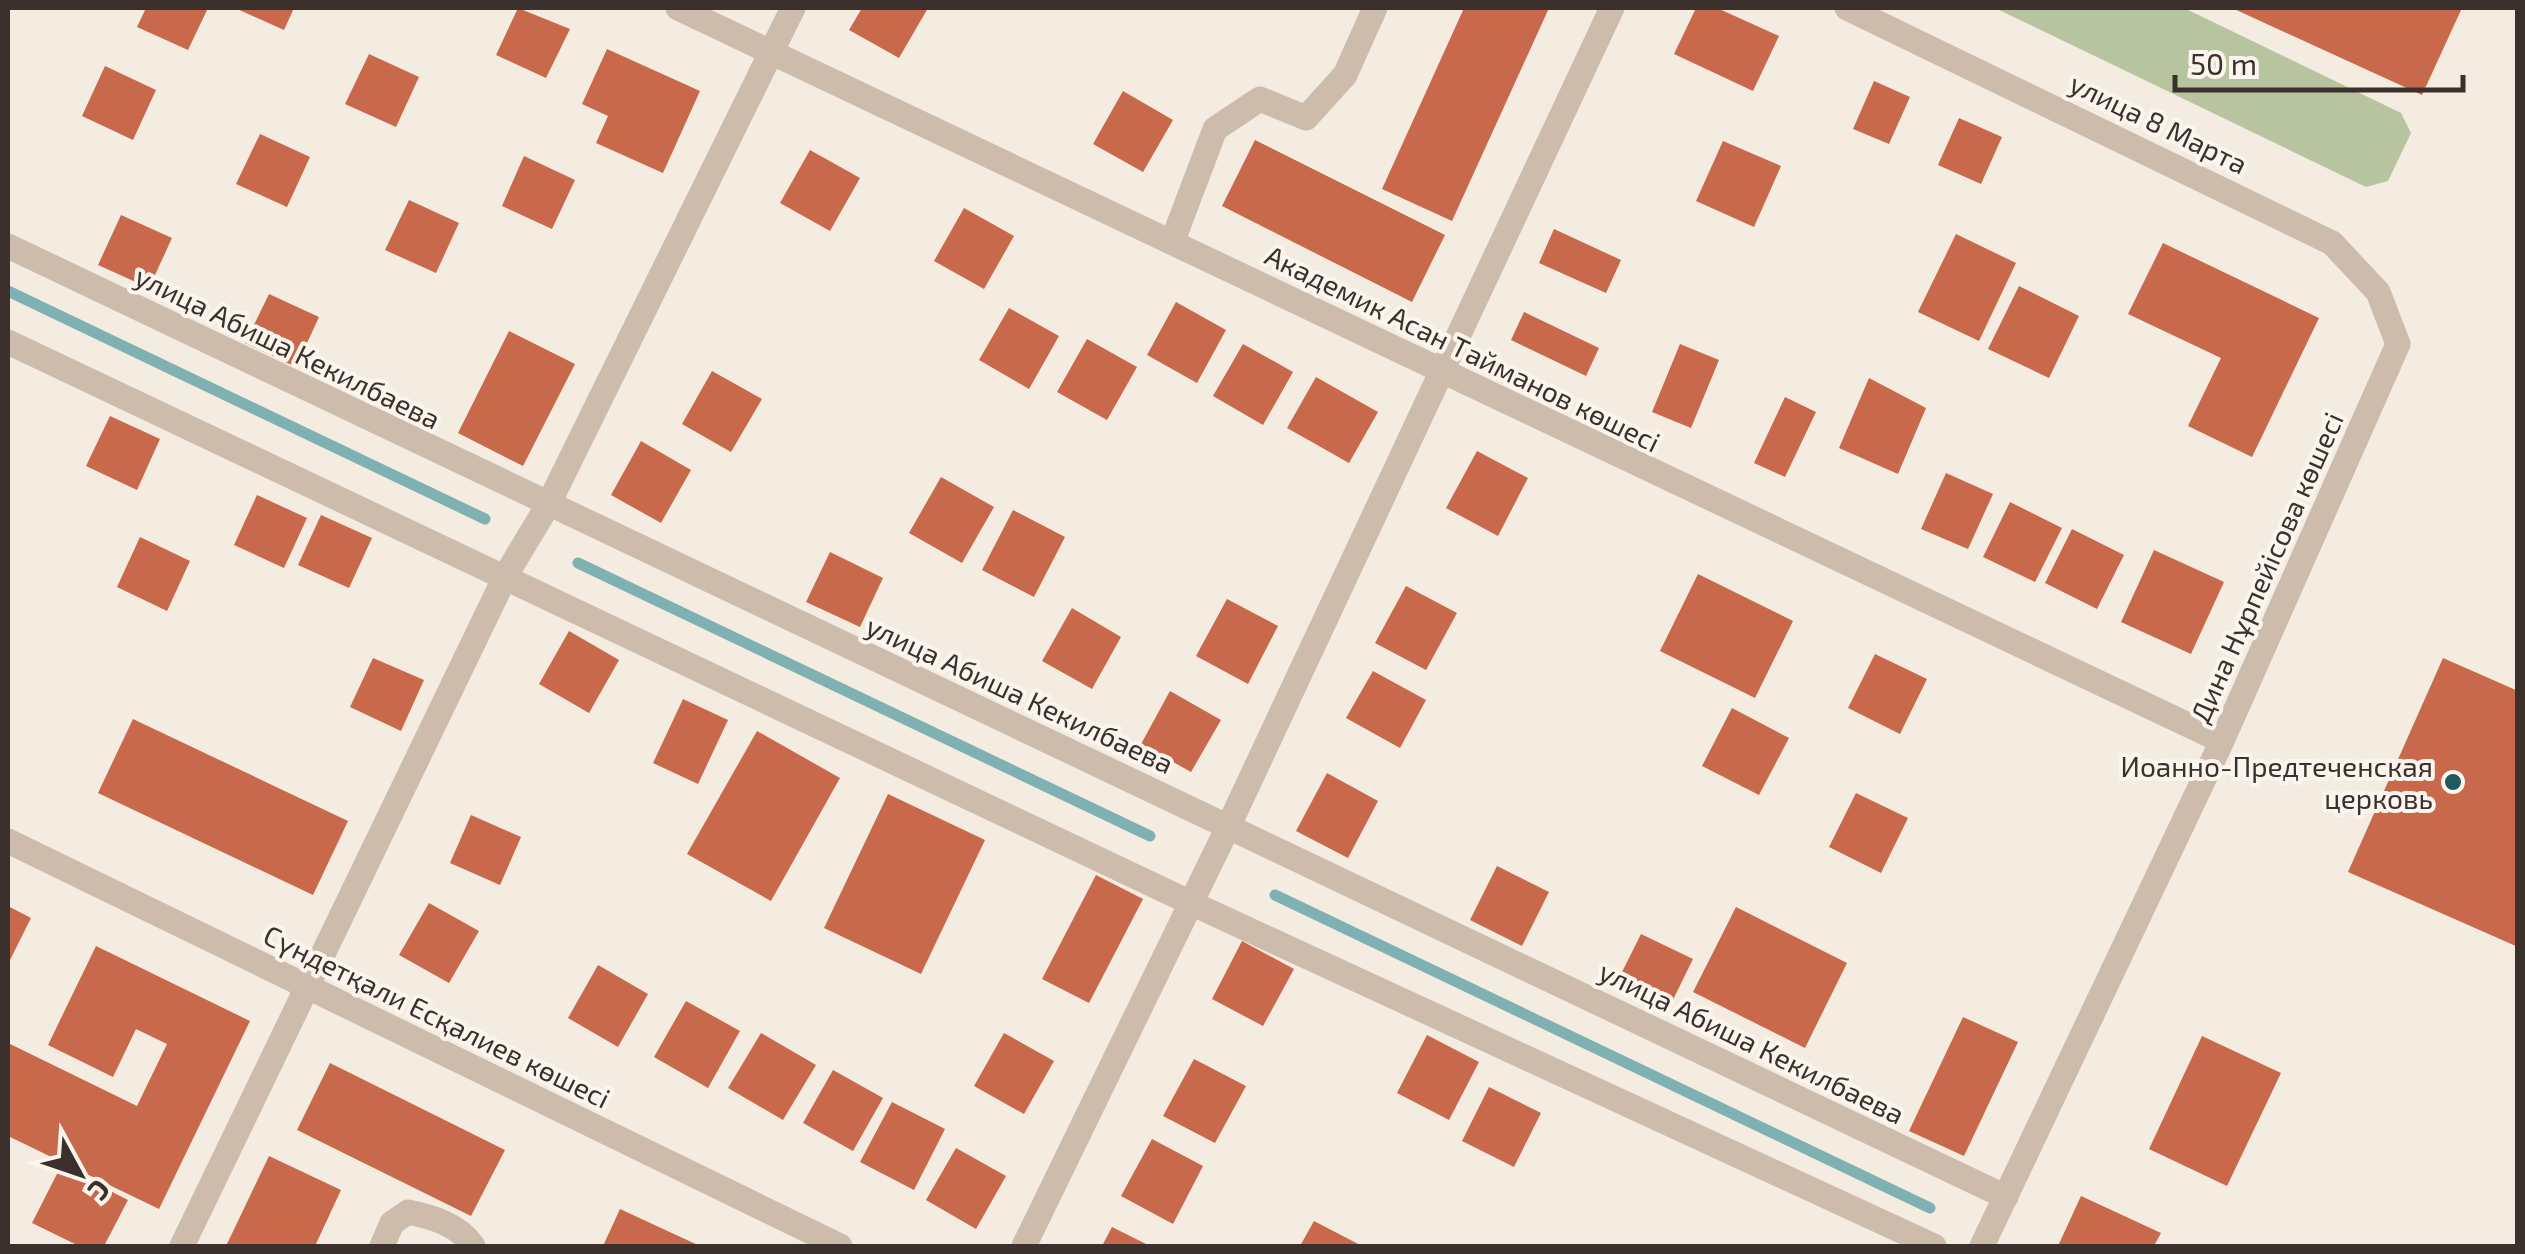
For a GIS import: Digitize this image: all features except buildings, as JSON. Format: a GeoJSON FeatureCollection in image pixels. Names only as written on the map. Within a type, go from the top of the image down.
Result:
{"type":"FeatureCollection","features":[{"type":"Feature","properties":{"kind":"street","name":"Академик Асан Тайманов көшесі"},"geometry":{"type":"LineString","coordinates":[[678,8],[2222,741]]}},
{"type":"Feature","properties":{"kind":"street"},"geometry":{"type":"LineString","coordinates":[[182,1246],[506,575],[548,505],[793,8]]}},
{"type":"Feature","properties":{"kind":"street"},"geometry":{"type":"LineString","coordinates":[[1172,240],[1215,129],[1260,99],[1306,118],[1345,75],[1376,8]]}},
{"type":"Feature","properties":{"kind":"street"},"geometry":{"type":"LineString","coordinates":[[1024,1246],[1192,903],[1612,8]]}},
{"type":"Feature","properties":{"kind":"street","name":"улица 8 Марта"},"geometry":{"type":"LineString","coordinates":[[1847,8],[2332,243],[2378,292],[2398,344]]}},
{"type":"Feature","properties":{"kind":"street","name":"улица Абиша Кекилбаева"},"geometry":{"type":"LineString","coordinates":[[8,246],[2006,1197]]}},
{"type":"Feature","properties":{"kind":"street"},"geometry":{"type":"LineString","coordinates":[[8,342],[1192,903],[1934,1246]]}},
{"type":"Feature","properties":{"kind":"street","name":"Дина Нұрпейісова көшесі"},"geometry":{"type":"LineString","coordinates":[[1982,1246],[2222,741],[2398,344]]}},
{"type":"Feature","properties":{"kind":"street","name":"Сүндетқали Есқалиев көшесі"},"geometry":{"type":"LineString","coordinates":[[8,841],[840,1246]]}},
{"type":"Feature","properties":{"kind":"street"},"geometry":{"type":"LineString","coordinates":[[382,1246],[392,1223],[408,1212],[464,1233],[473,1246]]}},
{"type":"Feature","properties":{"kind":"green space"},"geometry":{"type":"Polygon","coordinates":[[[1995,8],[2184,8],[2401,113],[2411,133],[2388,181],[2366,187],[1995,8]]]}},
{"type":"Feature","properties":{"kind":"waterway"},"geometry":{"type":"LineString","coordinates":[[8,291],[485,519]]}},
{"type":"Feature","properties":{"kind":"waterway"},"geometry":{"type":"LineString","coordinates":[[578,563],[1150,836]]}},
{"type":"Feature","properties":{"kind":"waterway"},"geometry":{"type":"LineString","coordinates":[[1275,895],[1930,1208]]}},
{"type":"Feature","properties":{"kind":"place","name":"Иоанно-Предтеченская церковь"},"geometry":{"type":"Point","coordinates":[2453,782]}}]}
